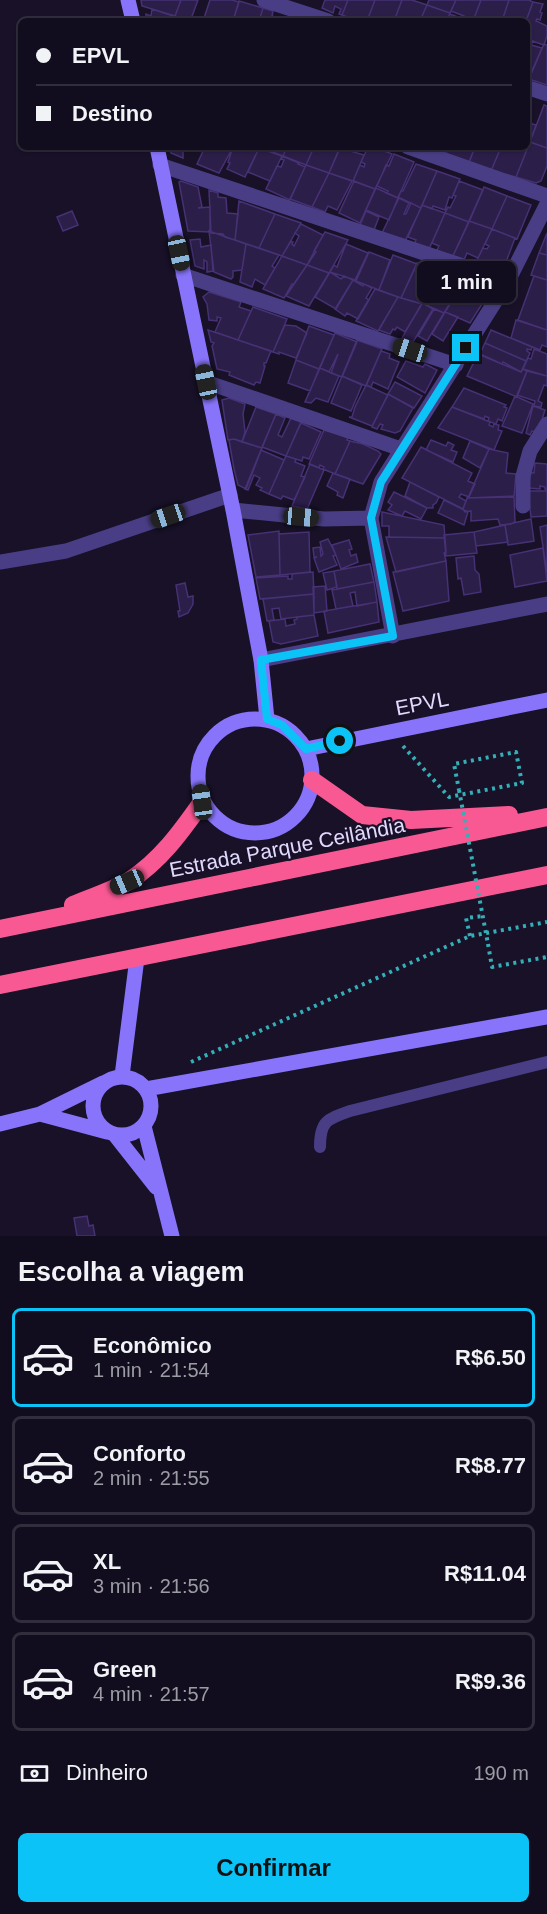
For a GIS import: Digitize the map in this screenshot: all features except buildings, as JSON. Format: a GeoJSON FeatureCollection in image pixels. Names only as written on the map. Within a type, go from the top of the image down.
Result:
{"type":"FeatureCollection","features":[{"type":"Feature","properties":{"kind":"highway"},"geometry":{"type":"LineString","coordinates":[[312,780],[362,815],[411,820],[547,815]]}},
{"type":"Feature","properties":{"kind":"highway"},"geometry":{"type":"LineString","coordinates":[[39,920],[127,882],[152,865],[176,838],[202,802]]}},
{"type":"Feature","properties":{"kind":"highway","name":"Estrada Parque Ceilândia"},"geometry":{"type":"LineString","coordinates":[[0,929],[547,815]]}},
{"type":"Feature","properties":{"kind":"highway"},"geometry":{"type":"LineString","coordinates":[[0,985],[547,875]]}},
{"type":"Feature","properties":{"kind":"street"},"geometry":{"type":"LineString","coordinates":[[128,0],[131,18]]}},
{"type":"Feature","properties":{"kind":"street"},"geometry":{"type":"LineString","coordinates":[[264,0],[319,18]]}},
{"type":"Feature","properties":{"kind":"street"},"geometry":{"type":"LineString","coordinates":[[530,88],[547,94]]}},
{"type":"Feature","properties":{"kind":"street"},"geometry":{"type":"LineString","coordinates":[[158,150],[231,502],[261,660],[267,719]]}},
{"type":"Feature","properties":{"kind":"street"},"geometry":{"type":"LineString","coordinates":[[417,150],[547,196]]}},
{"type":"Feature","properties":{"kind":"street"},"geometry":{"type":"LineString","coordinates":[[160,165],[508,281]]}},
{"type":"Feature","properties":{"kind":"street"},"geometry":{"type":"LineString","coordinates":[[393,636],[371,518],[381,482],[508,281],[545,212]]}},
{"type":"Feature","properties":{"kind":"street"},"geometry":{"type":"LineString","coordinates":[[183,275],[456,365]]}},
{"type":"Feature","properties":{"kind":"street"},"geometry":{"type":"LineString","coordinates":[[206,382],[401,449]]}},
{"type":"Feature","properties":{"kind":"street"},"geometry":{"type":"LineString","coordinates":[[523,506],[523,476],[530,451],[547,424]]}},
{"type":"Feature","properties":{"kind":"street"},"geometry":{"type":"LineString","coordinates":[[0,562],[66,551],[231,502],[324,519],[371,518]]}},
{"type":"Feature","properties":{"kind":"street"},"geometry":{"type":"LineString","coordinates":[[261,660],[393,636],[547,604]]}},
{"type":"Feature","properties":{"kind":"street","name":"EPVL"},"geometry":{"type":"LineString","coordinates":[[306,749],[547,700]]}},
{"type":"Feature","properties":{"kind":"street"},"geometry":{"type":"LineString","coordinates":[[248,718],[267,719],[282,725],[306,749],[312,780],[308,798],[298,814],[284,826],[266,833],[229,829],[213,818],[202,802],[197,766],[214,734],[248,718]]}},
{"type":"Feature","properties":{"kind":"street"},"geometry":{"type":"LineString","coordinates":[[123,1076],[137,958]]}},
{"type":"Feature","properties":{"kind":"street"},"geometry":{"type":"LineString","coordinates":[[146,1089],[547,1017]]}},
{"type":"Feature","properties":{"kind":"street"},"geometry":{"type":"LineString","coordinates":[[0,1124],[40,1114],[107,1081],[123,1076],[139,1082],[146,1089],[152,1110],[144,1126],[132,1134],[111,1134],[40,1114]]}},
{"type":"Feature","properties":{"kind":"street"},"geometry":{"type":"LineString","coordinates":[[107,1081],[95,1094],[93,1114],[96,1121],[111,1134],[160,1192]]}},
{"type":"Feature","properties":{"kind":"street"},"geometry":{"type":"LineString","coordinates":[[144,1126],[172,1236]]}},
{"type":"Feature","properties":{"kind":"lane"},"geometry":{"type":"LineString","coordinates":[[320,1147],[320,1132],[330,1118],[547,1062]]}},
{"type":"Feature","properties":{"kind":"path"},"geometry":{"type":"LineString","coordinates":[[390,731],[449,796],[522,783],[516,752],[454,764],[459,790],[483,916],[492,967],[547,957]]}},
{"type":"Feature","properties":{"kind":"path"},"geometry":{"type":"LineString","coordinates":[[470,936],[466,918],[483,916]]}},
{"type":"Feature","properties":{"kind":"path"},"geometry":{"type":"LineString","coordinates":[[180,1064],[192,1061],[470,936],[547,922]]}},
{"type":"Feature","properties":{"kind":"route"},"geometry":{"type":"LineString","coordinates":[[340,741],[306,749],[282,725],[267,719],[261,660],[393,636],[371,518],[381,482],[466,348]]}}]}
